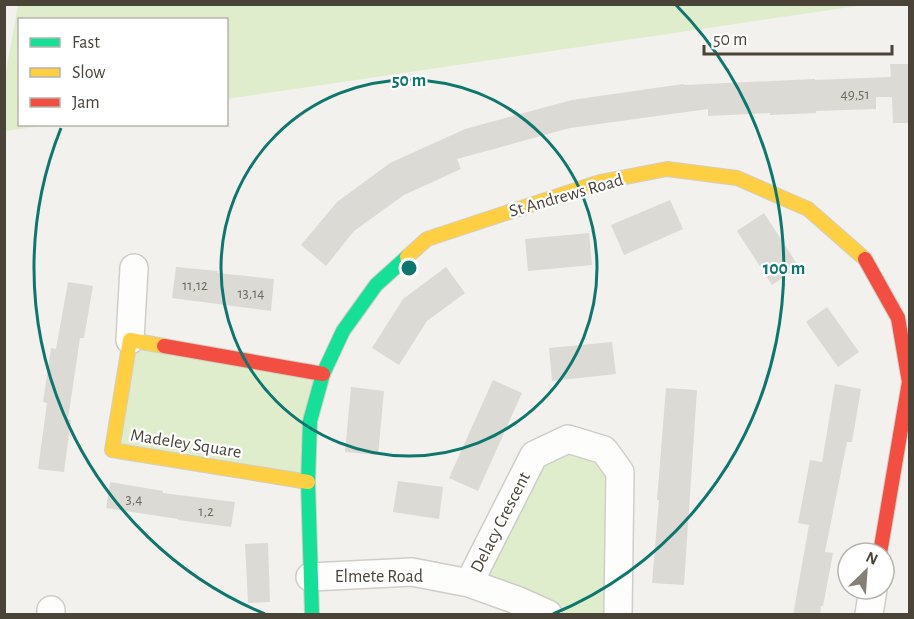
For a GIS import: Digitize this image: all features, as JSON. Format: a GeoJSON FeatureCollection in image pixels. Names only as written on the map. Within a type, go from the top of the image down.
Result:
{"type":"FeatureCollection","features":[{"type":"Feature","properties":{"kind":"street","name":"St Andrews Road"},"geometry":{"type":"LineString","coordinates":[[312,615],[308,482],[310,421],[322,374],[343,331],[376,285],[427,238],[600,182],[668,169],[737,178],[808,208],[864,258],[898,318],[909,382],[882,541]]}},
{"type":"Feature","properties":{"kind":"street"},"geometry":{"type":"LineString","coordinates":[[134,268],[130,340],[322,374]]}},
{"type":"Feature","properties":{"kind":"street","name":"Madeley Square"},"geometry":{"type":"LineString","coordinates":[[130,340],[112,450],[308,482]]}},
{"type":"Feature","properties":{"kind":"street","name":"Delacy Crescent"},"geometry":{"type":"LineString","coordinates":[[469,583],[534,455],[568,439],[604,450],[620,472],[618,615]]}},
{"type":"Feature","properties":{"kind":"street","name":"Elmete Road"},"geometry":{"type":"LineString","coordinates":[[310,577],[412,572],[469,583],[519,601],[548,615]]}},
{"type":"Feature","properties":{"kind":"green space"},"geometry":{"type":"Polygon","coordinates":[[[18,4],[864,5],[228,99],[228,18],[18,18],[18,126],[42,126],[5,131],[5,77],[18,4]]]}},
{"type":"Feature","properties":{"kind":"green space"},"geometry":{"type":"Polygon","coordinates":[[[130,340],[323,374],[308,482],[112,450],[130,340]]]}},
{"type":"Feature","properties":{"kind":"green space"},"geometry":{"type":"Polygon","coordinates":[[[568,439],[620,472],[618,614],[548,614],[469,583],[534,455],[568,439]]]}},
{"type":"Feature","properties":{"kind":"building"},"geometry":{"type":"Polygon","coordinates":[[[890,64],[909,64],[909,123],[893,123],[892,97],[876,97],[876,109],[708,116],[708,109],[570,128],[457,159],[461,169],[404,195],[354,231],[326,266],[301,245],[337,202],[390,163],[465,129],[572,100],[683,84],[891,77],[890,64]]]}},
{"type":"Feature","properties":{"kind":"building"},"geometry":{"type":"Polygon","coordinates":[[[670,200],[683,229],[624,255],[611,225],[670,200]]]}},
{"type":"Feature","properties":{"kind":"building"},"geometry":{"type":"Polygon","coordinates":[[[764,213],[799,267],[772,285],[737,231],[764,213]]]}},
{"type":"Feature","properties":{"kind":"building"},"geometry":{"type":"Polygon","coordinates":[[[589,233],[592,265],[528,271],[525,239],[589,233]]]}},
{"type":"Feature","properties":{"kind":"building"},"geometry":{"type":"Polygon","coordinates":[[[176,267],[274,279],[271,311],[172,298],[176,267]]]}},
{"type":"Feature","properties":{"kind":"building"},"geometry":{"type":"Polygon","coordinates":[[[446,267],[465,293],[427,321],[399,365],[372,348],[403,299],[446,267]]]}},
{"type":"Feature","properties":{"kind":"building"},"geometry":{"type":"Polygon","coordinates":[[[68,282],[93,286],[84,338],[80,338],[68,419],[71,420],[64,472],[38,469],[47,403],[43,402],[51,348],[56,349],[68,282]]]}},
{"type":"Feature","properties":{"kind":"building"},"geometry":{"type":"Polygon","coordinates":[[[827,307],[859,352],[838,367],[806,322],[827,307]]]}},
{"type":"Feature","properties":{"kind":"building"},"geometry":{"type":"Polygon","coordinates":[[[612,342],[616,374],[552,381],[549,348],[612,342]]]}},
{"type":"Feature","properties":{"kind":"building"},"geometry":{"type":"Polygon","coordinates":[[[493,380],[522,393],[478,491],[449,478],[493,380]]]}},
{"type":"Feature","properties":{"kind":"building"},"geometry":{"type":"Polygon","coordinates":[[[835,384],[861,389],[852,442],[847,442],[825,552],[833,553],[820,615],[793,615],[809,525],[798,523],[810,460],[822,462],[835,384]]]}},
{"type":"Feature","properties":{"kind":"building"},"geometry":{"type":"Polygon","coordinates":[[[351,387],[384,391],[378,455],[345,452],[351,387]]]}},
{"type":"Feature","properties":{"kind":"building"},"geometry":{"type":"Polygon","coordinates":[[[666,388],[697,390],[684,585],[652,583],[666,388]]]}},
{"type":"Feature","properties":{"kind":"building"},"geometry":{"type":"Polygon","coordinates":[[[398,481],[443,487],[439,519],[393,512],[398,481]]]}},
{"type":"Feature","properties":{"kind":"building"},"geometry":{"type":"Polygon","coordinates":[[[110,482],[163,491],[163,493],[235,502],[231,527],[106,508],[110,482]]]}},
{"type":"Feature","properties":{"kind":"building"},"geometry":{"type":"Polygon","coordinates":[[[268,543],[270,602],[248,603],[245,544],[268,543]]]}},
{"type":"Feature","properties":{"kind":"traffic: fast"},"geometry":{"type":"LineString","coordinates":[[312,614],[308,482],[310,421],[323,374],[343,331],[376,285],[407,257]]}},
{"type":"Feature","properties":{"kind":"traffic: slow"},"geometry":{"type":"LineString","coordinates":[[407,257],[427,239],[600,182],[667,169],[737,178],[808,209],[865,259]]}},
{"type":"Feature","properties":{"kind":"traffic: slow"},"geometry":{"type":"LineString","coordinates":[[164,346],[130,340],[112,450],[308,482]]}},
{"type":"Feature","properties":{"kind":"traffic: jam"},"geometry":{"type":"LineString","coordinates":[[865,259],[898,318],[909,382],[882,541]]}},
{"type":"Feature","properties":{"kind":"traffic: jam"},"geometry":{"type":"LineString","coordinates":[[164,346],[323,374]]}}]}
